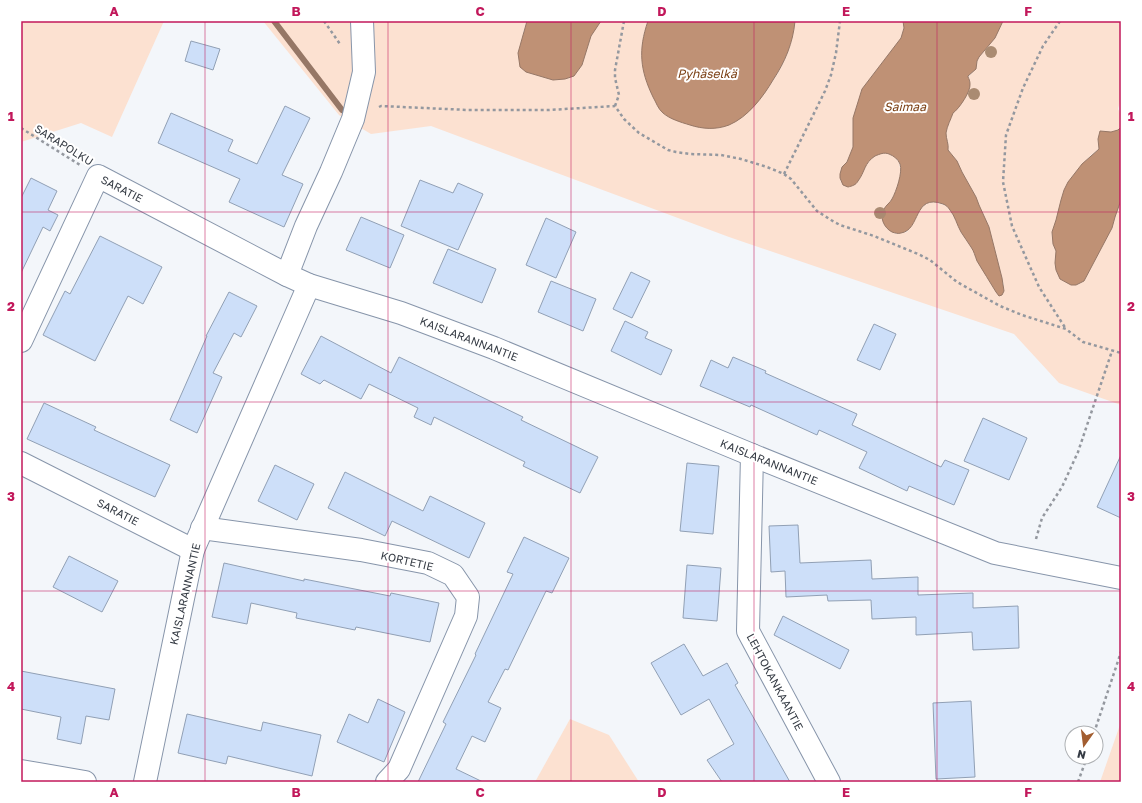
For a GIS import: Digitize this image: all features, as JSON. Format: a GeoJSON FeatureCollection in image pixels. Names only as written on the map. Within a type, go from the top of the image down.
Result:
{"type":"FeatureCollection","features":[{"type":"Feature","properties":{"kind":"street"},"geometry":{"type":"LineString","coordinates":[[287,275],[306,226],[353,119],[364,72],[362,21]]}},
{"type":"Feature","properties":{"kind":"street","name":"SARATIE"},"geometry":{"type":"LineString","coordinates":[[21,341],[98,176],[287,275],[309,284]]}},
{"type":"Feature","properties":{"kind":"street","name":"KAISLARANNANTIE"},"geometry":{"type":"LineString","coordinates":[[145,782],[193,550],[309,284],[401,314],[494,348],[995,553],[1121,578]]}},
{"type":"Feature","properties":{"kind":"street","name":"LEHTOKANKAANTIE"},"geometry":{"type":"LineString","coordinates":[[752,454],[748,631],[829,782]]}},
{"type":"Feature","properties":{"kind":"street","name":"SARATIE"},"geometry":{"type":"LineString","coordinates":[[21,463],[193,550]]}},
{"type":"Feature","properties":{"kind":"street","name":"KORTETIE"},"geometry":{"type":"LineString","coordinates":[[202,528],[361,550],[428,563],[454,575],[468,597],[466,616],[399,769],[387,782]]}},
{"type":"Feature","properties":{"kind":"street"},"geometry":{"type":"LineString","coordinates":[[21,771],[85,782]]}},
{"type":"Feature","properties":{"kind":"path"},"geometry":{"type":"LineString","coordinates":[[615,106],[619,95],[615,78],[615,70],[624,21]]}},
{"type":"Feature","properties":{"kind":"path"},"geometry":{"type":"LineString","coordinates":[[784,174],[831,75],[836,53],[840,21]]}},
{"type":"Feature","properties":{"kind":"path"},"geometry":{"type":"LineString","coordinates":[[1060,21],[1043,46],[1023,88],[1006,135],[1003,182],[1012,226],[1039,287],[1066,329]]}},
{"type":"Feature","properties":{"kind":"path"},"geometry":{"type":"LineString","coordinates":[[353,119],[381,106],[468,110],[542,110],[615,106]]}},
{"type":"Feature","properties":{"kind":"path"},"geometry":{"type":"LineString","coordinates":[[615,106],[624,119],[639,133],[668,150],[690,154],[721,155],[741,159],[784,174],[791,179],[817,211],[840,225],[874,236],[930,260],[957,282],[1000,306],[1022,315],[1066,329],[1083,342],[1121,353]]}},
{"type":"Feature","properties":{"kind":"path","name":"SARAPOLKU"},"geometry":{"type":"LineString","coordinates":[[21,128],[98,176]]}},
{"type":"Feature","properties":{"kind":"path"},"geometry":{"type":"LineString","coordinates":[[1037,561],[1036,542],[1042,518],[1062,487],[1078,452],[1112,351]]}},
{"type":"Feature","properties":{"kind":"path"},"geometry":{"type":"LineString","coordinates":[[1097,725],[1121,652]]}},
{"type":"Feature","properties":{"kind":"path"},"geometry":{"type":"LineString","coordinates":[[1078,782],[1084,765]]}},
{"type":"Feature","properties":{"kind":"shaded area"},"geometry":{"type":"Polygon","coordinates":[[[21,21],[164,21],[112,137],[81,123],[21,142],[21,21]]]}},
{"type":"Feature","properties":{"kind":"shaded area"},"geometry":{"type":"Polygon","coordinates":[[[263,21],[527,21],[523,33],[526,72],[553,80],[574,76],[582,65],[591,36],[601,21],[648,21],[643,37],[742,117],[762,96],[778,74],[789,49],[795,21],[903,21],[904,28],[901,38],[862,89],[853,128],[853,147],[847,162],[842,167],[840,178],[841,182],[859,180],[867,163],[877,155],[886,153],[894,157],[898,161],[900,167],[899,181],[895,194],[883,212],[884,219],[889,230],[896,234],[907,232],[921,208],[928,203],[934,202],[947,206],[999,296],[1002,295],[1004,291],[1004,286],[989,227],[976,197],[957,161],[948,150],[946,133],[947,125],[970,82],[968,77],[976,69],[979,57],[995,38],[1003,21],[1121,21],[1121,98],[1118,109],[1121,117],[1121,125],[1118,130],[1098,139],[1099,149],[1091,155],[1074,174],[1064,190],[1057,220],[1052,232],[1053,244],[1056,251],[1056,270],[1060,279],[1071,285],[1076,285],[1084,281],[1112,228],[1121,198],[1121,405],[1059,383],[1014,334],[729,237],[431,126],[371,134],[339,115],[263,21]]]}},
{"type":"Feature","properties":{"kind":"shaded area"},"geometry":{"type":"Polygon","coordinates":[[[570,719],[609,735],[639,782],[535,782],[570,719]]]}},
{"type":"Feature","properties":{"kind":"shaded area"},"geometry":{"type":"Polygon","coordinates":[[[1121,722],[1121,782],[1100,782],[1121,722]]]}},
{"type":"Feature","properties":{"kind":"water"},"geometry":{"type":"Polygon","coordinates":[[[527,21],[601,21],[591,36],[582,65],[574,76],[565,79],[553,80],[526,72],[520,67],[518,53],[527,21]]]}},
{"type":"Feature","properties":{"kind":"water","name":"Pyhäselkä"},"geometry":{"type":"Polygon","coordinates":[[[648,21],[795,21],[790,45],[785,59],[760,100],[749,112],[729,125],[719,128],[704,128],[675,120],[666,115],[658,107],[645,78],[643,69],[643,41],[648,21]]]}},
{"type":"Feature","properties":{"kind":"water","name":"Saimaa"},"geometry":{"type":"Polygon","coordinates":[[[903,21],[1003,21],[995,38],[979,57],[976,69],[968,76],[970,81],[969,91],[953,113],[946,133],[948,150],[957,161],[976,197],[989,227],[1002,278],[1004,291],[1002,295],[999,296],[996,292],[977,261],[973,250],[961,232],[952,212],[945,205],[933,202],[927,203],[918,213],[912,226],[901,233],[892,232],[887,228],[883,222],[882,215],[885,208],[894,196],[901,172],[900,164],[894,157],[885,153],[875,156],[871,159],[857,182],[852,186],[848,187],[843,185],[840,178],[842,167],[847,162],[853,147],[853,118],[862,89],[901,38],[904,28],[903,21]]]}},
{"type":"Feature","properties":{"kind":"water"},"geometry":{"type":"Polygon","coordinates":[[[1121,127],[1121,200],[1112,228],[1084,281],[1076,285],[1071,285],[1060,279],[1056,270],[1056,251],[1053,244],[1052,232],[1064,190],[1068,182],[1082,164],[1099,149],[1098,139],[1100,131],[1111,132],[1118,130],[1121,127]]]}},
{"type":"Feature","properties":{"kind":"building"},"geometry":{"type":"Polygon","coordinates":[[[191,41],[220,49],[213,70],[185,61],[191,41]]]}},
{"type":"Feature","properties":{"kind":"building"},"geometry":{"type":"Polygon","coordinates":[[[285,106],[310,118],[282,175],[303,184],[284,227],[229,202],[240,179],[158,143],[171,113],[233,140],[228,151],[257,164],[285,106]]]}},
{"type":"Feature","properties":{"kind":"building"},"geometry":{"type":"Polygon","coordinates":[[[31,178],[57,191],[48,210],[58,215],[50,231],[43,227],[21,273],[21,198],[31,178]]]}},
{"type":"Feature","properties":{"kind":"building"},"geometry":{"type":"Polygon","coordinates":[[[420,180],[453,193],[458,183],[483,194],[458,250],[401,226],[420,180]]]}},
{"type":"Feature","properties":{"kind":"building"},"geometry":{"type":"Polygon","coordinates":[[[361,217],[404,235],[390,268],[346,250],[361,217]]]}},
{"type":"Feature","properties":{"kind":"building"},"geometry":{"type":"Polygon","coordinates":[[[546,218],[576,232],[556,278],[526,265],[546,218]]]}},
{"type":"Feature","properties":{"kind":"building"},"geometry":{"type":"Polygon","coordinates":[[[100,236],[162,267],[143,304],[128,296],[95,361],[43,335],[65,291],[70,294],[100,236]]]}},
{"type":"Feature","properties":{"kind":"building"},"geometry":{"type":"Polygon","coordinates":[[[448,249],[496,269],[482,303],[433,283],[448,249]]]}},
{"type":"Feature","properties":{"kind":"building"},"geometry":{"type":"Polygon","coordinates":[[[631,272],[650,281],[632,318],[613,309],[631,272]]]}},
{"type":"Feature","properties":{"kind":"building"},"geometry":{"type":"Polygon","coordinates":[[[551,281],[596,299],[583,331],[538,312],[551,281]]]}},
{"type":"Feature","properties":{"kind":"building"},"geometry":{"type":"Polygon","coordinates":[[[229,292],[257,306],[241,337],[234,333],[213,373],[222,377],[197,433],[170,420],[206,336],[229,292]]]}},
{"type":"Feature","properties":{"kind":"building"},"geometry":{"type":"Polygon","coordinates":[[[625,321],[648,332],[645,338],[672,350],[661,375],[611,351],[625,321]]]}},
{"type":"Feature","properties":{"kind":"building"},"geometry":{"type":"Polygon","coordinates":[[[874,324],[896,334],[880,370],[857,360],[874,324]]]}},
{"type":"Feature","properties":{"kind":"building"},"geometry":{"type":"Polygon","coordinates":[[[321,336],[391,373],[399,357],[523,417],[521,420],[598,457],[580,493],[523,466],[525,462],[434,417],[431,425],[414,417],[418,408],[369,384],[361,399],[324,380],[320,384],[301,374],[321,336]]]}},
{"type":"Feature","properties":{"kind":"building"},"geometry":{"type":"Polygon","coordinates":[[[733,357],[857,414],[852,425],[941,467],[945,460],[969,470],[954,505],[909,486],[907,491],[859,468],[867,452],[819,430],[817,435],[751,405],[750,407],[700,386],[711,360],[728,368],[733,357]]]}},
{"type":"Feature","properties":{"kind":"building"},"geometry":{"type":"Polygon","coordinates":[[[44,403],[96,427],[94,430],[170,465],[155,497],[27,439],[44,403]]]}},
{"type":"Feature","properties":{"kind":"building"},"geometry":{"type":"Polygon","coordinates":[[[983,418],[1027,438],[1009,480],[964,461],[983,418]]]}},
{"type":"Feature","properties":{"kind":"building"},"geometry":{"type":"Polygon","coordinates":[[[1121,455],[1121,518],[1097,507],[1121,455]]]}},
{"type":"Feature","properties":{"kind":"building"},"geometry":{"type":"Polygon","coordinates":[[[687,463],[719,466],[713,534],[680,531],[687,463]]]}},
{"type":"Feature","properties":{"kind":"building"},"geometry":{"type":"Polygon","coordinates":[[[275,465],[314,484],[297,520],[258,501],[275,465]]]}},
{"type":"Feature","properties":{"kind":"building"},"geometry":{"type":"Polygon","coordinates":[[[345,472],[423,511],[430,496],[485,523],[469,558],[392,521],[385,536],[328,508],[345,472]]]}},
{"type":"Feature","properties":{"kind":"building"},"geometry":{"type":"Polygon","coordinates":[[[798,525],[800,563],[871,560],[872,579],[918,577],[918,595],[973,593],[973,608],[1018,606],[1019,648],[973,650],[972,632],[916,635],[916,617],[872,619],[871,600],[828,601],[827,595],[786,597],[785,571],[771,572],[769,526],[798,525]]]}},
{"type":"Feature","properties":{"kind":"building"},"geometry":{"type":"Polygon","coordinates":[[[524,537],[569,558],[552,593],[546,591],[508,670],[505,669],[488,702],[501,708],[485,742],[472,736],[456,769],[483,782],[418,782],[446,724],[443,722],[513,574],[507,572],[524,537]]]}},
{"type":"Feature","properties":{"kind":"building"},"geometry":{"type":"Polygon","coordinates":[[[69,556],[118,581],[102,612],[53,587],[69,556]]]}},
{"type":"Feature","properties":{"kind":"building"},"geometry":{"type":"Polygon","coordinates":[[[224,563],[304,581],[304,579],[390,596],[391,593],[439,603],[430,642],[356,627],[355,630],[296,618],[297,613],[251,603],[247,624],[212,617],[224,563]]]}},
{"type":"Feature","properties":{"kind":"building"},"geometry":{"type":"Polygon","coordinates":[[[687,565],[721,568],[717,621],[683,618],[687,565]]]}},
{"type":"Feature","properties":{"kind":"building"},"geometry":{"type":"Polygon","coordinates":[[[783,616],[849,650],[840,669],[774,635],[783,616]]]}},
{"type":"Feature","properties":{"kind":"building"},"geometry":{"type":"Polygon","coordinates":[[[684,644],[703,676],[727,663],[738,683],[735,685],[790,782],[722,782],[707,760],[734,744],[709,699],[681,715],[651,663],[684,644]]]}},
{"type":"Feature","properties":{"kind":"building"},"geometry":{"type":"Polygon","coordinates":[[[21,671],[115,689],[109,720],[86,716],[81,744],[57,739],[61,717],[21,709],[21,671]]]}},
{"type":"Feature","properties":{"kind":"building"},"geometry":{"type":"Polygon","coordinates":[[[378,699],[405,712],[384,762],[337,742],[349,714],[368,723],[378,699]]]}},
{"type":"Feature","properties":{"kind":"building"},"geometry":{"type":"Polygon","coordinates":[[[971,701],[975,777],[936,779],[933,703],[971,701]]]}},
{"type":"Feature","properties":{"kind":"building"},"geometry":{"type":"Polygon","coordinates":[[[187,714],[261,731],[263,722],[321,735],[312,776],[228,756],[226,764],[178,753],[187,714]]]}},
{"type":"Feature","properties":{"kind":"waterway"},"geometry":{"type":"LineString","coordinates":[[274,21],[342,110]]}}]}
